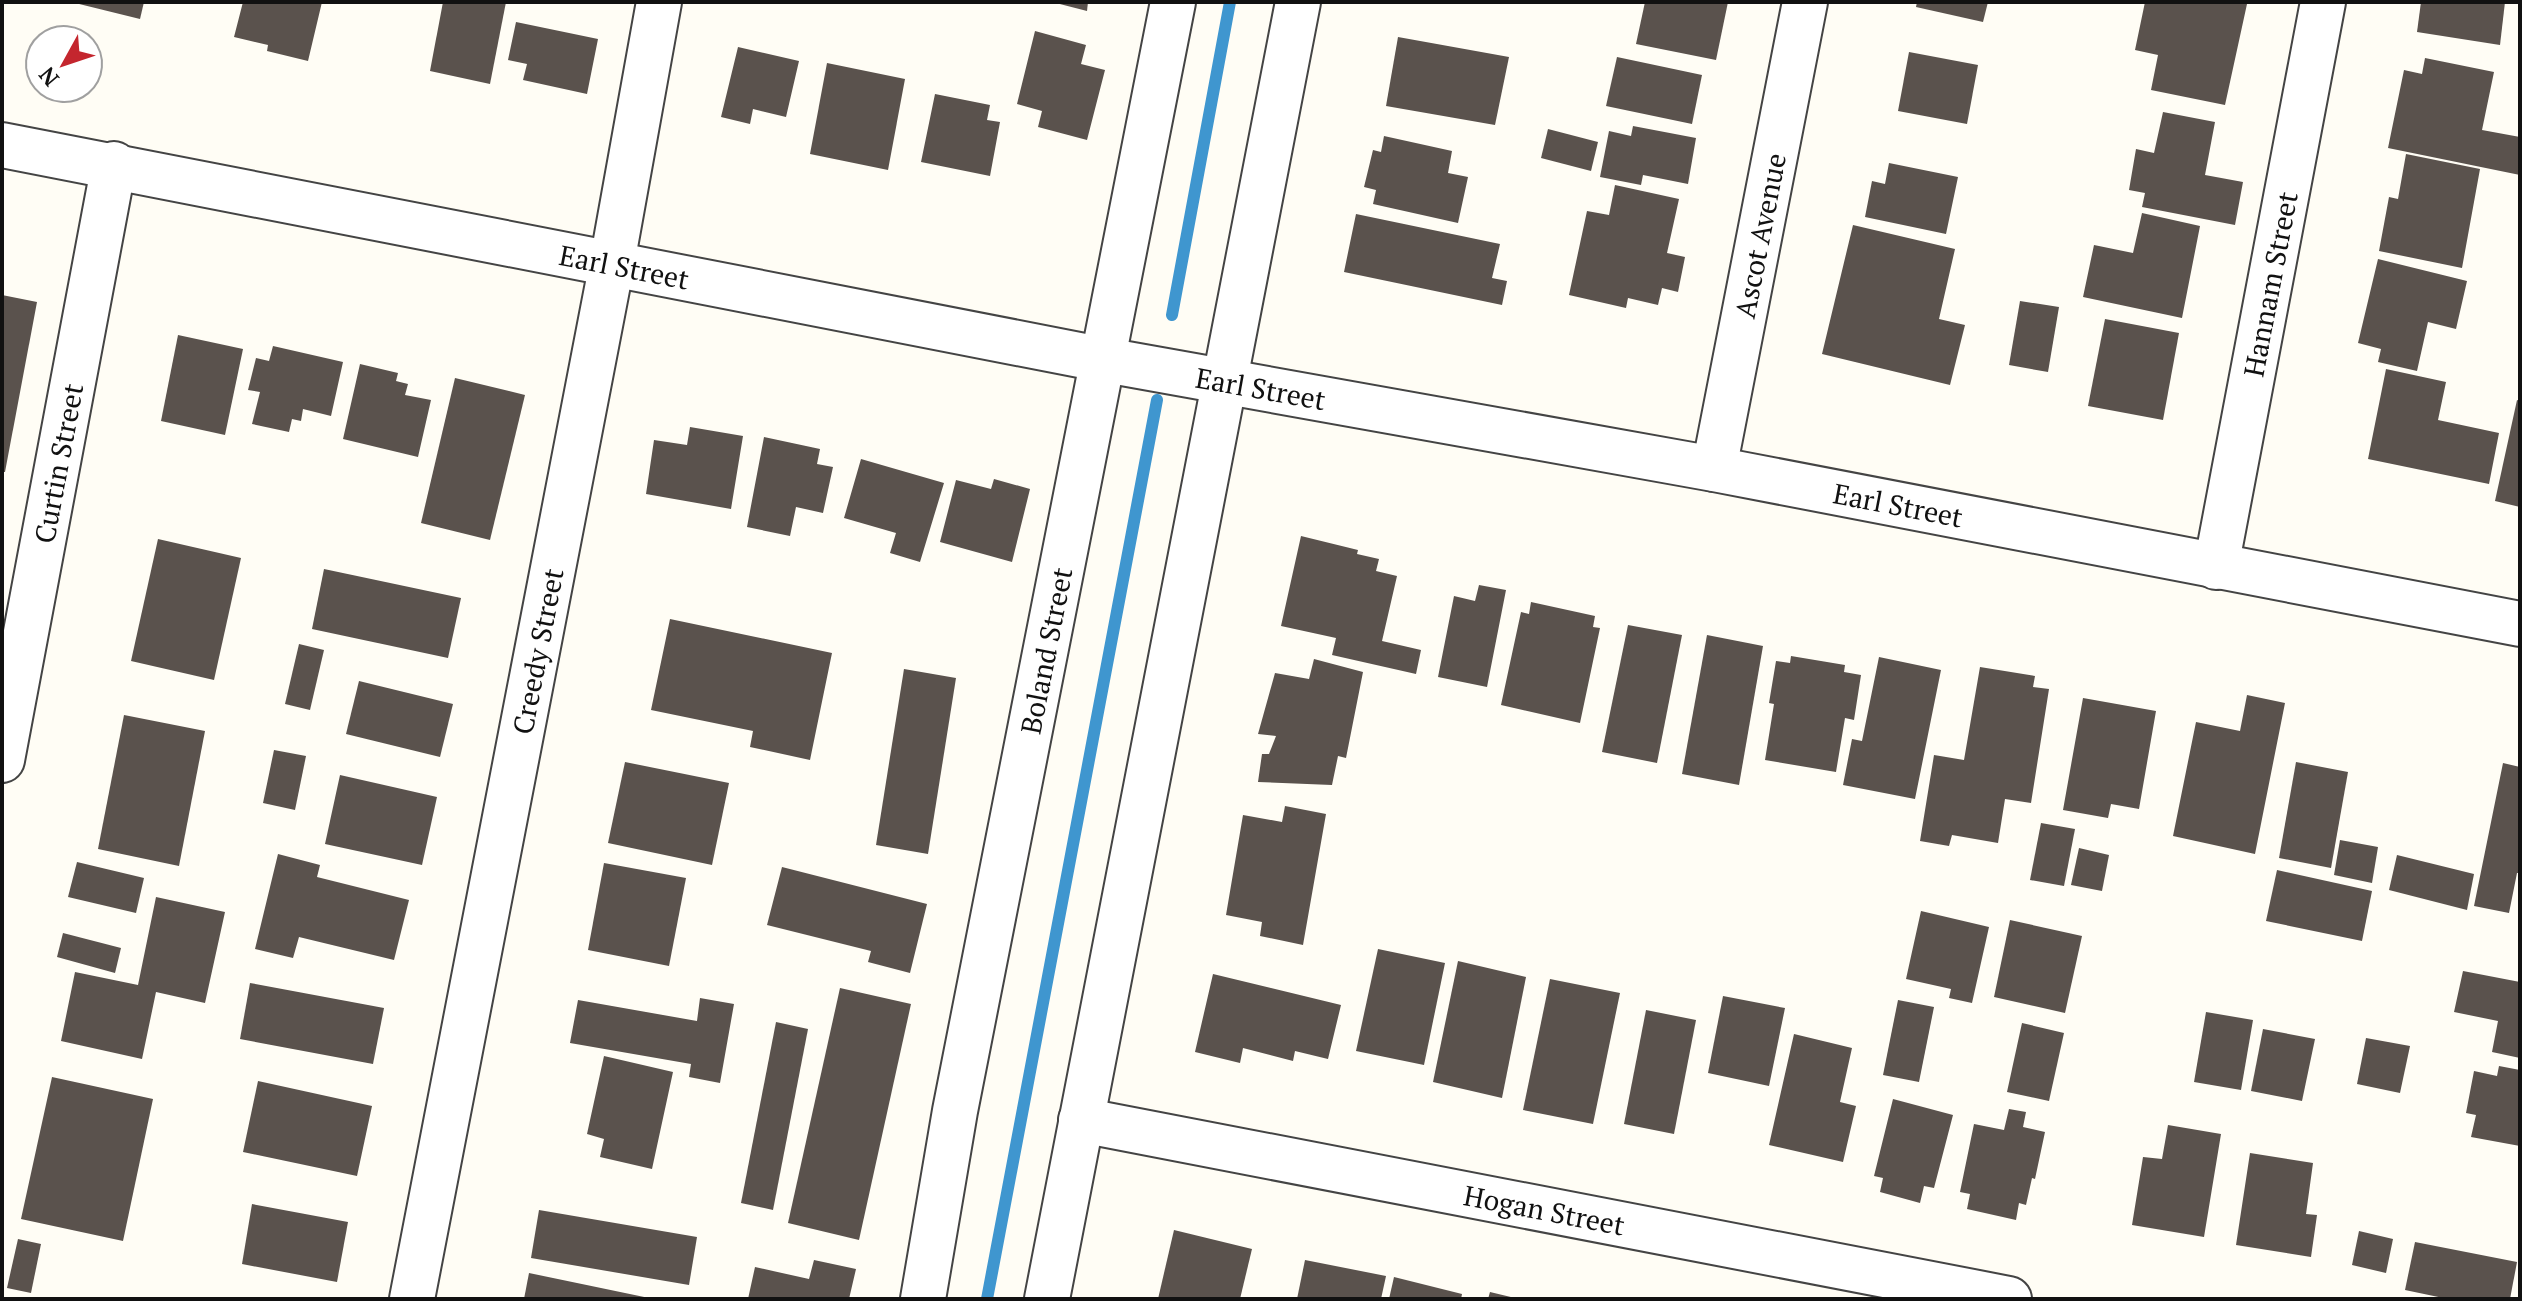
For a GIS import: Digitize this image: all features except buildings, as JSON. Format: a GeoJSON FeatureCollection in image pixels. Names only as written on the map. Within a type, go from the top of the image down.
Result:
{"type":"FeatureCollection","features":[{"type":"Feature","properties":{"kind":"street","name":"Creedy Street"},"geometry":{"type":"LineString","coordinates":[[412,1299],[612,263],[659,2]]}},
{"type":"Feature","properties":{"kind":"street","name":"Boland Street"},"geometry":{"type":"LineString","coordinates":[[923,1299],[958,1096],[1173,2]]}},
{"type":"Feature","properties":{"kind":"street"},"geometry":{"type":"LineString","coordinates":[[1047,1299],[1298,2]]}},
{"type":"Feature","properties":{"kind":"street","name":"Ascot Avenue"},"geometry":{"type":"LineString","coordinates":[[1714,469],[1805,2]]}},
{"type":"Feature","properties":{"kind":"street","name":"Hannam Street"},"geometry":{"type":"LineString","coordinates":[[2216,567],[2323,2]]}},
{"type":"Feature","properties":{"kind":"street","name":"Earl Street"},"geometry":{"type":"LineString","coordinates":[[2,145],[114,164],[1105,360],[1714,469],[2520,624]]}},
{"type":"Feature","properties":{"kind":"street","name":"Curtin Street"},"geometry":{"type":"LineString","coordinates":[[2,760],[114,164]]}},
{"type":"Feature","properties":{"kind":"street","name":"Hogan Street"},"geometry":{"type":"LineString","coordinates":[[1081,1120],[2009,1299]]}},
{"type":"Feature","properties":{"kind":"waterway"},"geometry":{"type":"LineString","coordinates":[[1172,315],[1230,2]]}},
{"type":"Feature","properties":{"kind":"waterway"},"geometry":{"type":"LineString","coordinates":[[987,1299],[1157,400]]}}]}
